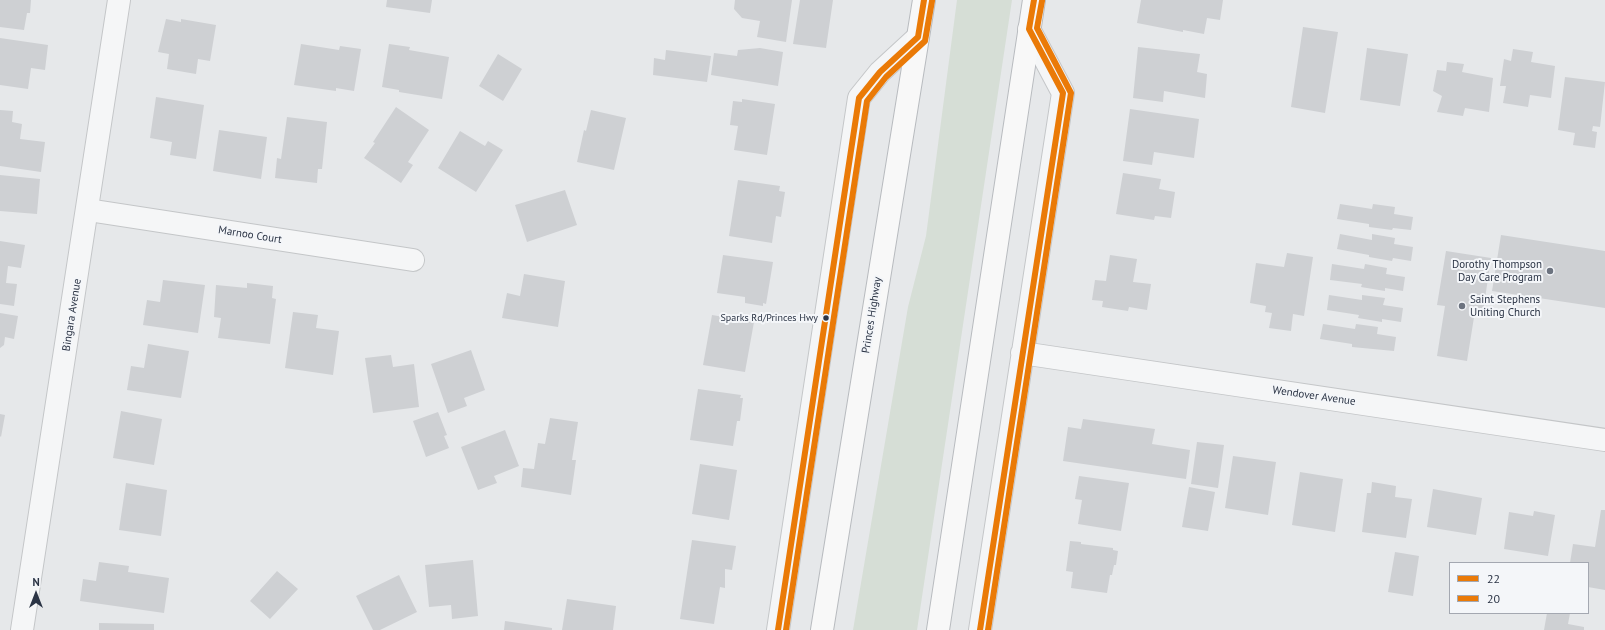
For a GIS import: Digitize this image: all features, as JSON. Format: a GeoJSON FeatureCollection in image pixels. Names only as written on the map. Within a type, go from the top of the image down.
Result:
{"type":"FeatureCollection","features":[{"type":"Feature","properties":{"kind":"highway","name":"Princes Highway"},"geometry":{"type":"LineString","coordinates":[[822,630],[924,0]]}},
{"type":"Feature","properties":{"kind":"highway"},"geometry":{"type":"LineString","coordinates":[[938,630],[1034,0]]}},
{"type":"Feature","properties":{"kind":"street","name":"Bingara Avenue"},"geometry":{"type":"LineString","coordinates":[[22,630],[88,210],[119,0]]}},
{"type":"Feature","properties":{"kind":"street"},"geometry":{"type":"LineString","coordinates":[[980,630],[1062,93],[1029,29]]}},
{"type":"Feature","properties":{"kind":"street"},"geometry":{"type":"LineString","coordinates":[[778,630],[860,98],[880,72],[918,37]]}},
{"type":"Feature","properties":{"kind":"street","name":"Marnoo Court"},"geometry":{"type":"LineString","coordinates":[[88,210],[412,260]]}},
{"type":"Feature","properties":{"kind":"street","name":"Wendover Avenue"},"geometry":{"type":"LineString","coordinates":[[1022,353],[1605,440]]}},
{"type":"Feature","properties":{"kind":"shaded area"},"geometry":{"type":"Polygon","coordinates":[[[957,0],[1012,0],[917,630],[853,630],[908,307],[926,236],[957,0]]]}},
{"type":"Feature","properties":{"kind":"building"},"geometry":{"type":"Polygon","coordinates":[[[0,0],[31,0],[30,13],[27,13],[24,30],[0,27],[0,0]]]}},
{"type":"Feature","properties":{"kind":"building"},"geometry":{"type":"Polygon","coordinates":[[[387,0],[432,0],[430,13],[386,7],[387,0]]]}},
{"type":"Feature","properties":{"kind":"building"},"geometry":{"type":"Polygon","coordinates":[[[735,0],[792,0],[786,42],[757,37],[760,21],[742,18],[734,9],[735,0]]]}},
{"type":"Feature","properties":{"kind":"building"},"geometry":{"type":"Polygon","coordinates":[[[800,0],[833,0],[826,48],[793,44],[800,0]]]}},
{"type":"Feature","properties":{"kind":"building"},"geometry":{"type":"Polygon","coordinates":[[[1141,0],[1223,0],[1220,20],[1207,18],[1204,34],[1183,30],[1183,32],[1137,23],[1141,0]]]}},
{"type":"Feature","properties":{"kind":"building"},"geometry":{"type":"Polygon","coordinates":[[[166,19],[181,22],[181,19],[216,25],[210,61],[198,59],[196,74],[167,69],[169,54],[158,52],[166,19]]]}},
{"type":"Feature","properties":{"kind":"building"},"geometry":{"type":"Polygon","coordinates":[[[1303,27],[1338,32],[1325,113],[1291,107],[1303,27]]]}},
{"type":"Feature","properties":{"kind":"building"},"geometry":{"type":"Polygon","coordinates":[[[0,38],[48,45],[45,70],[31,68],[28,89],[0,85],[0,38]]]}},
{"type":"Feature","properties":{"kind":"building"},"geometry":{"type":"Polygon","coordinates":[[[301,44],[339,50],[340,46],[361,49],[354,91],[336,88],[336,91],[294,85],[301,44]]]}},
{"type":"Feature","properties":{"kind":"building"},"geometry":{"type":"Polygon","coordinates":[[[389,44],[410,47],[409,50],[449,57],[442,99],[399,92],[399,90],[382,87],[389,44]]]}},
{"type":"Feature","properties":{"kind":"building"},"geometry":{"type":"Polygon","coordinates":[[[1138,47],[1200,54],[1197,72],[1207,74],[1205,98],[1164,91],[1163,102],[1133,98],[1138,47]]]}},
{"type":"Feature","properties":{"kind":"building"},"geometry":{"type":"Polygon","coordinates":[[[760,48],[783,52],[778,86],[711,75],[714,53],[737,56],[738,50],[760,48]]]}},
{"type":"Feature","properties":{"kind":"building"},"geometry":{"type":"Polygon","coordinates":[[[1367,48],[1408,54],[1400,106],[1360,100],[1367,48]]]}},
{"type":"Feature","properties":{"kind":"building"},"geometry":{"type":"Polygon","coordinates":[[[1513,49],[1533,52],[1531,62],[1555,66],[1551,98],[1530,95],[1528,107],[1503,103],[1506,86],[1500,86],[1504,59],[1511,61],[1513,49]]]}},
{"type":"Feature","properties":{"kind":"building"},"geometry":{"type":"Polygon","coordinates":[[[666,50],[711,56],[707,82],[653,75],[654,58],[665,60],[666,50]]]}},
{"type":"Feature","properties":{"kind":"building"},"geometry":{"type":"Polygon","coordinates":[[[498,54],[522,69],[503,101],[479,86],[498,54]]]}},
{"type":"Feature","properties":{"kind":"building"},"geometry":{"type":"Polygon","coordinates":[[[1447,62],[1464,64],[1462,72],[1493,78],[1489,112],[1465,108],[1463,116],[1437,112],[1442,96],[1433,91],[1437,70],[1446,71],[1447,62]]]}},
{"type":"Feature","properties":{"kind":"building"},"geometry":{"type":"Polygon","coordinates":[[[1565,77],[1605,82],[1600,127],[1593,126],[1592,131],[1597,132],[1595,148],[1573,145],[1575,133],[1558,130],[1565,77]]]}},
{"type":"Feature","properties":{"kind":"building"},"geometry":{"type":"Polygon","coordinates":[[[156,97],[204,105],[196,159],[170,155],[172,142],[150,138],[156,97]]]}},
{"type":"Feature","properties":{"kind":"building"},"geometry":{"type":"Polygon","coordinates":[[[742,99],[775,104],[767,155],[734,150],[738,126],[730,125],[733,101],[742,102],[742,99]]]}},
{"type":"Feature","properties":{"kind":"building"},"geometry":{"type":"Polygon","coordinates":[[[396,107],[429,130],[408,162],[413,165],[401,183],[364,158],[375,143],[373,142],[396,107]]]}},
{"type":"Feature","properties":{"kind":"building"},"geometry":{"type":"Polygon","coordinates":[[[1130,109],[1199,119],[1194,158],[1154,152],[1152,165],[1123,161],[1130,109]]]}},
{"type":"Feature","properties":{"kind":"building"},"geometry":{"type":"Polygon","coordinates":[[[0,110],[13,111],[12,122],[22,124],[20,139],[45,142],[41,172],[0,166],[0,110]]]}},
{"type":"Feature","properties":{"kind":"building"},"geometry":{"type":"Polygon","coordinates":[[[591,110],[626,118],[614,170],[577,162],[584,130],[586,131],[591,110]]]}},
{"type":"Feature","properties":{"kind":"building"},"geometry":{"type":"Polygon","coordinates":[[[287,117],[327,122],[322,169],[318,169],[317,183],[275,178],[277,158],[281,159],[287,117]]]}},
{"type":"Feature","properties":{"kind":"building"},"geometry":{"type":"Polygon","coordinates":[[[219,130],[267,137],[261,179],[213,171],[219,130]]]}},
{"type":"Feature","properties":{"kind":"building"},"geometry":{"type":"Polygon","coordinates":[[[460,131],[485,146],[488,141],[503,150],[476,192],[438,168],[460,131]]]}},
{"type":"Feature","properties":{"kind":"building"},"geometry":{"type":"Polygon","coordinates":[[[1123,173],[1161,179],[1159,189],[1175,192],[1171,218],[1155,216],[1154,220],[1116,214],[1123,173]]]}},
{"type":"Feature","properties":{"kind":"building"},"geometry":{"type":"Polygon","coordinates":[[[0,175],[40,179],[37,214],[0,211],[0,175]]]}},
{"type":"Feature","properties":{"kind":"building"},"geometry":{"type":"Polygon","coordinates":[[[738,180],[780,186],[779,191],[785,192],[781,217],[776,216],[772,243],[729,236],[738,180]]]}},
{"type":"Feature","properties":{"kind":"building"},"geometry":{"type":"Polygon","coordinates":[[[565,190],[577,225],[527,242],[515,205],[565,190]]]}},
{"type":"Feature","properties":{"kind":"building"},"geometry":{"type":"Polygon","coordinates":[[[1340,204],[1372,209],[1373,204],[1395,207],[1394,214],[1413,217],[1411,230],[1393,228],[1392,230],[1369,227],[1369,224],[1337,219],[1340,204]]]}},
{"type":"Feature","properties":{"kind":"building"},"geometry":{"type":"Polygon","coordinates":[[[1340,234],[1372,240],[1372,234],[1395,238],[1394,244],[1413,247],[1411,261],[1393,258],[1392,261],[1337,249],[1340,234]]]}},
{"type":"Feature","properties":{"kind":"building","name":"Dorothy Thompson Day Care Program"},"geometry":{"type":"Polygon","coordinates":[[[1501,235],[1605,251],[1605,308],[1492,291],[1501,235]]]}},
{"type":"Feature","properties":{"kind":"building"},"geometry":{"type":"Polygon","coordinates":[[[0,241],[25,245],[21,268],[8,266],[6,283],[17,284],[14,306],[0,304],[0,241]]]}},
{"type":"Feature","properties":{"kind":"building","name":"Saint Stephens Uniting Church"},"geometry":{"type":"Polygon","coordinates":[[[1446,251],[1491,258],[1483,312],[1475,311],[1467,361],[1437,356],[1445,306],[1437,305],[1446,251]]]}},
{"type":"Feature","properties":{"kind":"building"},"geometry":{"type":"Polygon","coordinates":[[[1287,253],[1313,257],[1304,316],[1293,314],[1291,331],[1269,328],[1272,313],[1265,312],[1266,306],[1250,303],[1256,263],[1284,267],[1287,253]]]}},
{"type":"Feature","properties":{"kind":"building"},"geometry":{"type":"Polygon","coordinates":[[[723,255],[773,262],[766,304],[763,303],[763,306],[745,303],[745,297],[717,293],[723,255]]]}},
{"type":"Feature","properties":{"kind":"building"},"geometry":{"type":"Polygon","coordinates":[[[1110,255],[1137,259],[1133,282],[1151,284],[1147,310],[1129,307],[1128,311],[1102,307],[1103,301],[1092,300],[1095,280],[1106,281],[1110,255]]]}},
{"type":"Feature","properties":{"kind":"building"},"geometry":{"type":"Polygon","coordinates":[[[1332,264],[1364,269],[1365,264],[1387,268],[1386,274],[1405,277],[1403,291],[1385,288],[1385,291],[1361,287],[1362,284],[1330,280],[1332,264]]]}},
{"type":"Feature","properties":{"kind":"building"},"geometry":{"type":"Polygon","coordinates":[[[524,274],[565,281],[558,327],[502,318],[507,293],[520,296],[524,274]]]}},
{"type":"Feature","properties":{"kind":"building"},"geometry":{"type":"Polygon","coordinates":[[[163,280],[205,285],[198,333],[143,325],[147,300],[160,302],[163,280]]]}},
{"type":"Feature","properties":{"kind":"building"},"geometry":{"type":"Polygon","coordinates":[[[247,283],[273,286],[272,298],[276,299],[270,344],[218,338],[221,318],[214,317],[216,285],[247,288],[247,283]]]}},
{"type":"Feature","properties":{"kind":"building"},"geometry":{"type":"Polygon","coordinates":[[[1329,295],[1362,300],[1362,295],[1385,298],[1383,305],[1403,308],[1401,322],[1382,319],[1382,322],[1358,318],[1359,315],[1327,310],[1329,295]]]}},
{"type":"Feature","properties":{"kind":"building"},"geometry":{"type":"Polygon","coordinates":[[[293,312],[318,315],[316,328],[339,331],[333,375],[285,368],[293,312]]]}},
{"type":"Feature","properties":{"kind":"building"},"geometry":{"type":"Polygon","coordinates":[[[0,313],[18,316],[14,339],[5,337],[4,345],[0,348],[0,313]]]}},
{"type":"Feature","properties":{"kind":"building"},"geometry":{"type":"Polygon","coordinates":[[[712,315],[754,322],[745,372],[703,365],[712,315]]]}},
{"type":"Feature","properties":{"kind":"building"},"geometry":{"type":"Polygon","coordinates":[[[1323,324],[1355,329],[1356,324],[1378,327],[1377,334],[1396,337],[1394,351],[1352,347],[1352,344],[1320,339],[1323,324]]]}},
{"type":"Feature","properties":{"kind":"building"},"geometry":{"type":"Polygon","coordinates":[[[148,344],[189,351],[181,398],[127,390],[131,366],[144,368],[148,344]]]}},
{"type":"Feature","properties":{"kind":"building"},"geometry":{"type":"Polygon","coordinates":[[[471,350],[485,390],[464,398],[467,406],[448,413],[431,364],[471,350]]]}},
{"type":"Feature","properties":{"kind":"building"},"geometry":{"type":"Polygon","coordinates":[[[391,355],[393,367],[414,364],[419,407],[373,413],[365,358],[391,355]]]}},
{"type":"Feature","properties":{"kind":"building"},"geometry":{"type":"Polygon","coordinates":[[[698,389],[741,395],[740,398],[743,398],[740,421],[737,421],[733,446],[690,440],[698,389]]]}},
{"type":"Feature","properties":{"kind":"building"},"geometry":{"type":"Polygon","coordinates":[[[121,411],[162,419],[154,465],[113,458],[121,411]]]}},
{"type":"Feature","properties":{"kind":"building"},"geometry":{"type":"Polygon","coordinates":[[[438,412],[447,435],[444,436],[449,448],[426,457],[413,421],[438,412]]]}},
{"type":"Feature","properties":{"kind":"building"},"geometry":{"type":"Polygon","coordinates":[[[0,414],[5,415],[1,437],[0,436],[0,414]]]}},
{"type":"Feature","properties":{"kind":"building"},"geometry":{"type":"Polygon","coordinates":[[[550,418],[578,422],[572,460],[576,460],[571,495],[521,487],[523,468],[534,469],[538,443],[545,444],[550,418]]]}},
{"type":"Feature","properties":{"kind":"building"},"geometry":{"type":"Polygon","coordinates":[[[1083,419],[1155,429],[1152,444],[1190,450],[1186,479],[1063,461],[1068,427],[1081,429],[1083,419]]]}},
{"type":"Feature","properties":{"kind":"building"},"geometry":{"type":"Polygon","coordinates":[[[505,430],[519,466],[494,476],[497,483],[478,490],[461,447],[505,430]]]}},
{"type":"Feature","properties":{"kind":"building"},"geometry":{"type":"Polygon","coordinates":[[[1197,442],[1224,445],[1218,488],[1191,484],[1197,442]]]}},
{"type":"Feature","properties":{"kind":"building"},"geometry":{"type":"Polygon","coordinates":[[[1233,456],[1276,462],[1268,515],[1225,508],[1233,456]]]}},
{"type":"Feature","properties":{"kind":"building"},"geometry":{"type":"Polygon","coordinates":[[[700,464],[737,470],[729,520],[692,514],[700,464]]]}},
{"type":"Feature","properties":{"kind":"building"},"geometry":{"type":"Polygon","coordinates":[[[1300,472],[1343,479],[1335,532],[1292,525],[1300,472]]]}},
{"type":"Feature","properties":{"kind":"building"},"geometry":{"type":"Polygon","coordinates":[[[1079,476],[1129,483],[1121,531],[1078,524],[1082,500],[1075,499],[1079,476]]]}},
{"type":"Feature","properties":{"kind":"building"},"geometry":{"type":"Polygon","coordinates":[[[1372,482],[1396,486],[1395,497],[1412,499],[1406,538],[1362,532],[1367,493],[1371,493],[1372,482]]]}},
{"type":"Feature","properties":{"kind":"building"},"geometry":{"type":"Polygon","coordinates":[[[126,483],[167,490],[161,536],[119,530],[126,483]]]}},
{"type":"Feature","properties":{"kind":"building"},"geometry":{"type":"Polygon","coordinates":[[[1189,487],[1215,492],[1208,531],[1182,527],[1189,487]]]}},
{"type":"Feature","properties":{"kind":"building"},"geometry":{"type":"Polygon","coordinates":[[[1433,489],[1482,498],[1476,535],[1427,527],[1433,489]]]}},
{"type":"Feature","properties":{"kind":"building"},"geometry":{"type":"Polygon","coordinates":[[[1601,510],[1605,510],[1605,590],[1589,587],[1589,562],[1570,562],[1573,544],[1595,547],[1601,510]]]}},
{"type":"Feature","properties":{"kind":"building"},"geometry":{"type":"Polygon","coordinates":[[[1534,511],[1555,515],[1548,556],[1504,549],[1509,512],[1533,516],[1534,511]]]}},
{"type":"Feature","properties":{"kind":"building"},"geometry":{"type":"Polygon","coordinates":[[[692,540],[736,546],[732,570],[725,569],[725,588],[720,587],[714,624],[680,619],[692,540]]]}},
{"type":"Feature","properties":{"kind":"building"},"geometry":{"type":"Polygon","coordinates":[[[1070,541],[1113,548],[1113,550],[1118,551],[1116,565],[1114,565],[1112,575],[1110,575],[1107,593],[1071,588],[1073,572],[1066,571],[1070,541]]]}},
{"type":"Feature","properties":{"kind":"building"},"geometry":{"type":"Polygon","coordinates":[[[1395,552],[1419,556],[1413,596],[1388,592],[1395,552]]]}},
{"type":"Feature","properties":{"kind":"building"},"geometry":{"type":"Polygon","coordinates":[[[473,560],[478,616],[452,619],[451,605],[429,607],[425,565],[473,560]]]}},
{"type":"Feature","properties":{"kind":"building"},"geometry":{"type":"Polygon","coordinates":[[[99,562],[129,566],[128,572],[169,578],[164,613],[80,601],[83,579],[96,581],[99,562]]]}},
{"type":"Feature","properties":{"kind":"building"},"geometry":{"type":"Polygon","coordinates":[[[277,571],[298,589],[270,619],[250,601],[277,571]]]}},
{"type":"Feature","properties":{"kind":"building"},"geometry":{"type":"Polygon","coordinates":[[[399,575],[417,612],[380,630],[373,630],[356,596],[399,575]]]}},
{"type":"Feature","properties":{"kind":"building"},"geometry":{"type":"Polygon","coordinates":[[[567,599],[616,606],[613,630],[562,630],[567,599]]]}},
{"type":"Feature","properties":{"kind":"building"},"geometry":{"type":"Polygon","coordinates":[[[1547,614],[1570,614],[1568,624],[1584,627],[1584,630],[1544,630],[1547,614]]]}},
{"type":"Feature","properties":{"kind":"building"},"geometry":{"type":"Polygon","coordinates":[[[505,621],[552,628],[552,630],[504,630],[505,621]]]}},
{"type":"Feature","properties":{"kind":"building"},"geometry":{"type":"Polygon","coordinates":[[[99,623],[154,624],[154,630],[99,630],[99,623]]]}},
{"type":"Feature","properties":{"kind":"transit line","name":"22"},"geometry":{"type":"LineString","coordinates":[[778,630],[859,98],[880,72],[918,37],[924,0]]}},
{"type":"Feature","properties":{"kind":"transit line","name":"22"},"geometry":{"type":"LineString","coordinates":[[980,630],[1063,93],[1029,29],[1034,0]]}},
{"type":"Feature","properties":{"kind":"transit line","name":"20"},"geometry":{"type":"LineString","coordinates":[[786,630],[867,101],[886,77],[925,41],[932,1]]}},
{"type":"Feature","properties":{"kind":"transit line","name":"20"},"geometry":{"type":"LineString","coordinates":[[988,630],[1071,93],[1037,28],[1042,1]]}},
{"type":"Feature","properties":{"kind":"place","name":"Dorothy Thompson Day Care Program"},"geometry":{"type":"Point","coordinates":[1550,271]}},
{"type":"Feature","properties":{"kind":"place","name":"Saint Stephens Uniting Church"},"geometry":{"type":"Point","coordinates":[1462,306]}},
{"type":"Feature","properties":{"kind":"place","name":"Sparks Rd/Princes Hwy"},"geometry":{"type":"Point","coordinates":[826,318]}}]}
